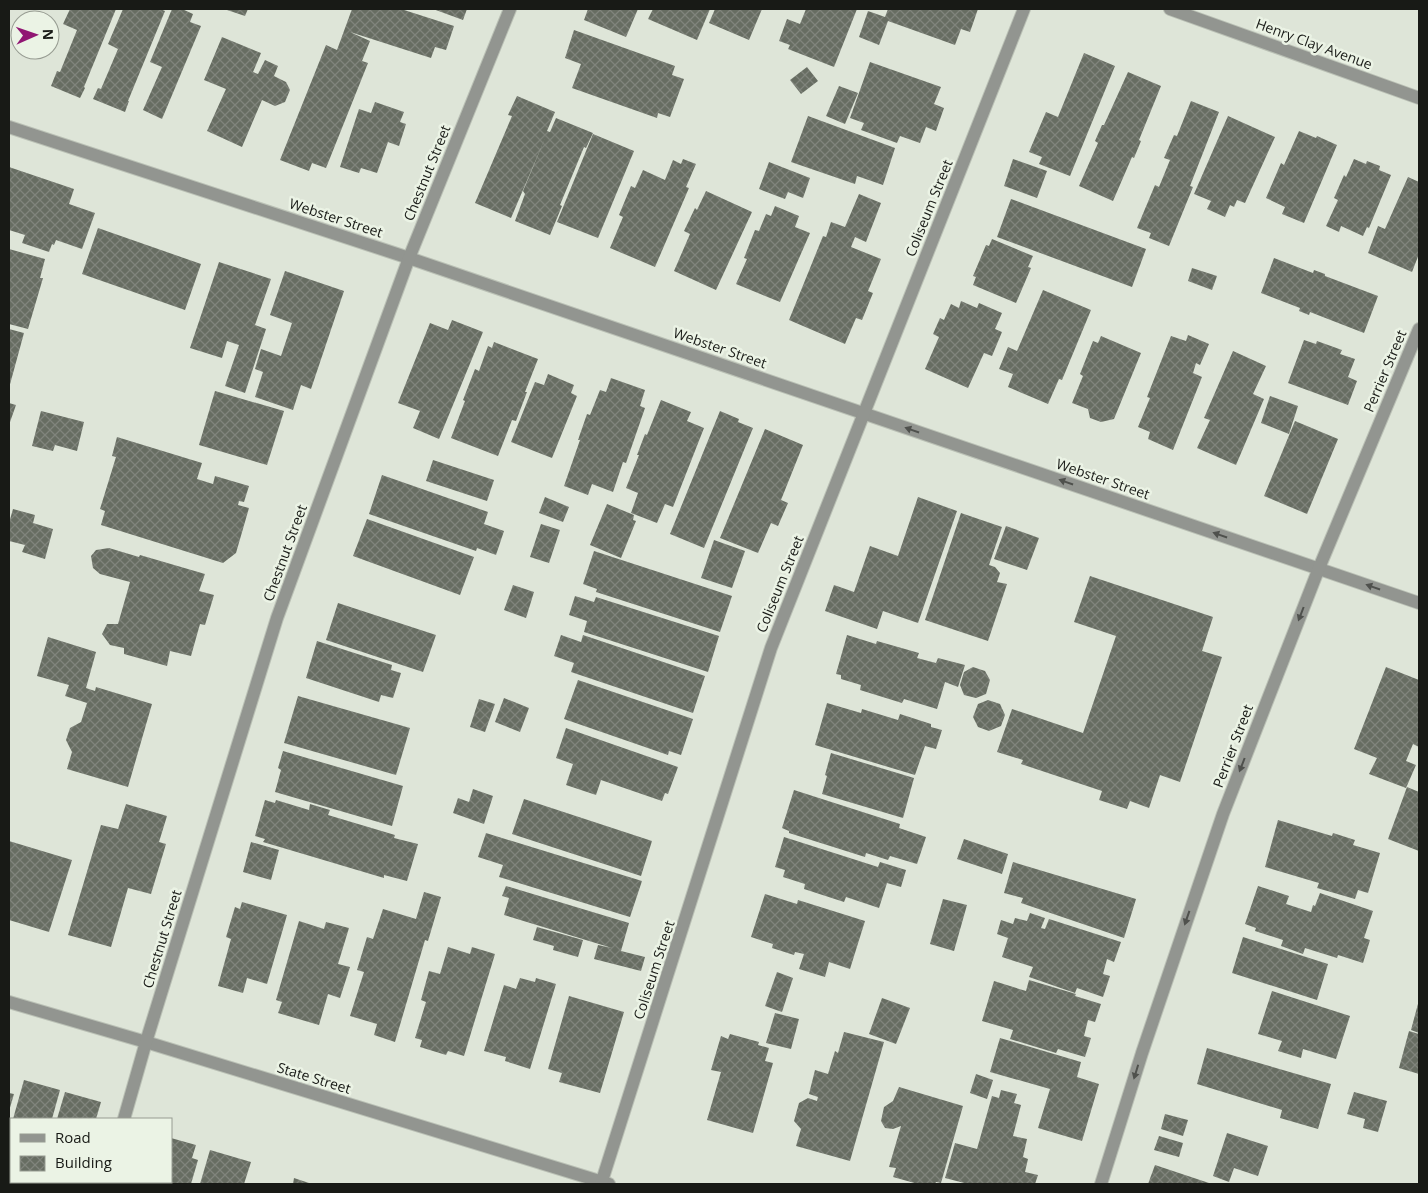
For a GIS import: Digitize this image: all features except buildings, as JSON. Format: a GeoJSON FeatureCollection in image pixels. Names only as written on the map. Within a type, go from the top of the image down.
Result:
{"type":"FeatureCollection","features":[{"type":"Feature","properties":{"kind":"street","name":"Chestnut Street"},"geometry":{"type":"LineString","coordinates":[[124,1118],[277,618],[409,258],[510,9]]}},
{"type":"Feature","properties":{"kind":"street","name":"Coliseum Street"},"geometry":{"type":"LineString","coordinates":[[604,1183],[771,648],[1024,9]]}},
{"type":"Feature","properties":{"kind":"street","name":"Henry Clay Avenue"},"geometry":{"type":"LineString","coordinates":[[1170,9],[1419,98]]}},
{"type":"Feature","properties":{"kind":"street","name":"Webster Street"},"geometry":{"type":"LineString","coordinates":[[9,127],[409,258],[1419,603]]}},
{"type":"Feature","properties":{"kind":"street","name":"Perrier Street"},"geometry":{"type":"LineString","coordinates":[[1101,1184],[1142,1053],[1223,814],[1318,568],[1419,329]]}},
{"type":"Feature","properties":{"kind":"street","name":"State Street"},"geometry":{"type":"LineString","coordinates":[[9,1002],[146,1042],[604,1183]]}}]}
